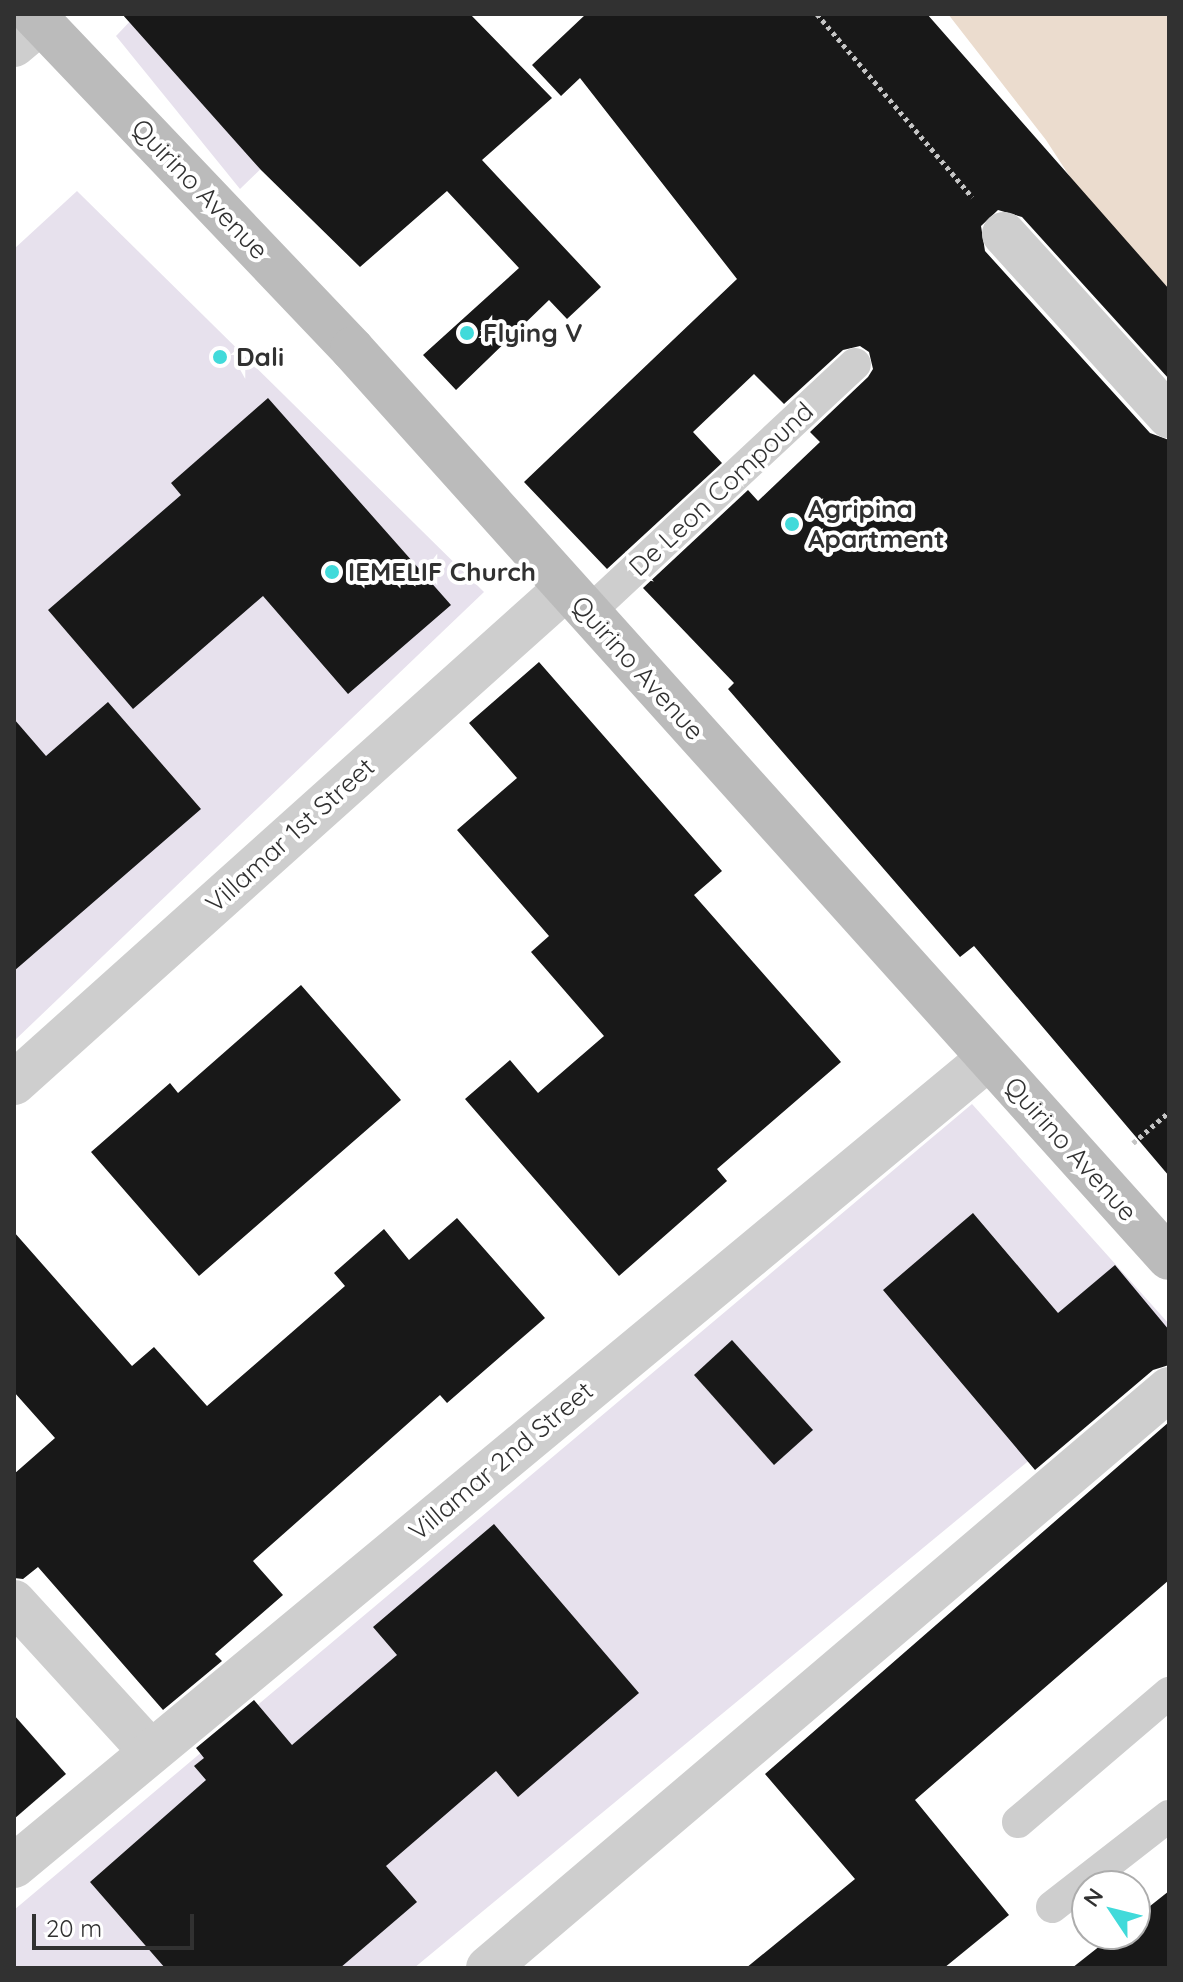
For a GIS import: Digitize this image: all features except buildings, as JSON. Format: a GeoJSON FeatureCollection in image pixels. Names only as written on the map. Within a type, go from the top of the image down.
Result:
{"type":"FeatureCollection","features":[{"type":"Feature","properties":{"kind":"main road","name":"Quirino Avenue"},"geometry":{"type":"LineString","coordinates":[[30,27],[352,349],[1169,1258]]}},
{"type":"Feature","properties":{"kind":"street"},"geometry":{"type":"LineString","coordinates":[[1004,234],[1169,416]]}},
{"type":"Feature","properties":{"kind":"street","name":"Villamar 1st Street"},"geometry":{"type":"LineString","coordinates":[[14,1083],[577,600]]}},
{"type":"Feature","properties":{"kind":"street","name":"Villamar 2nd Street"},"geometry":{"type":"LineString","coordinates":[[14,1866],[989,1058]]}},
{"type":"Feature","properties":{"kind":"street"},"geometry":{"type":"LineString","coordinates":[[488,1968],[1169,1389]]}},
{"type":"Feature","properties":{"kind":"street"},"geometry":{"type":"LineString","coordinates":[[14,1602],[150,1751]]}},
{"type":"Feature","properties":{"kind":"lane","name":"De Leon Compound"},"geometry":{"type":"LineString","coordinates":[[577,600],[855,364]]}},
{"type":"Feature","properties":{"kind":"lane"},"geometry":{"type":"LineString","coordinates":[[1018,1822],[1169,1693]]}},
{"type":"Feature","properties":{"kind":"lane"},"geometry":{"type":"LineString","coordinates":[[1052,1907],[1169,1816]]}},
{"type":"Feature","properties":{"kind":"path"},"geometry":{"type":"LineString","coordinates":[[817,14],[1004,234]]}},
{"type":"Feature","properties":{"kind":"shaded area"},"geometry":{"type":"Polygon","coordinates":[[[137,14],[420,14],[240,189],[116,36],[137,14]]]}},
{"type":"Feature","properties":{"kind":"shaded area"},"geometry":{"type":"Polygon","coordinates":[[[948,14],[1169,14],[1169,289],[1098,220],[1046,140],[948,14]]]}},
{"type":"Feature","properties":{"kind":"shaded area"},"geometry":{"type":"Polygon","coordinates":[[[77,191],[484,592],[14,1041],[14,249],[77,191]]]}},
{"type":"Feature","properties":{"kind":"shaded area"},"geometry":{"type":"Polygon","coordinates":[[[972,1104],[1169,1324],[1169,1345],[414,1968],[14,1968],[14,1910],[972,1104]]]}},
{"type":"Feature","properties":{"kind":"place","name":"Flying V"},"geometry":{"type":"Point","coordinates":[467,333]}},
{"type":"Feature","properties":{"kind":"place","name":"Dali"},"geometry":{"type":"Point","coordinates":[220,357]}},
{"type":"Feature","properties":{"kind":"place","name":"Agripina Apartment"},"geometry":{"type":"Point","coordinates":[792,524]}},
{"type":"Feature","properties":{"kind":"place","name":"IEMELIF Church"},"geometry":{"type":"Point","coordinates":[332,572]}}]}
